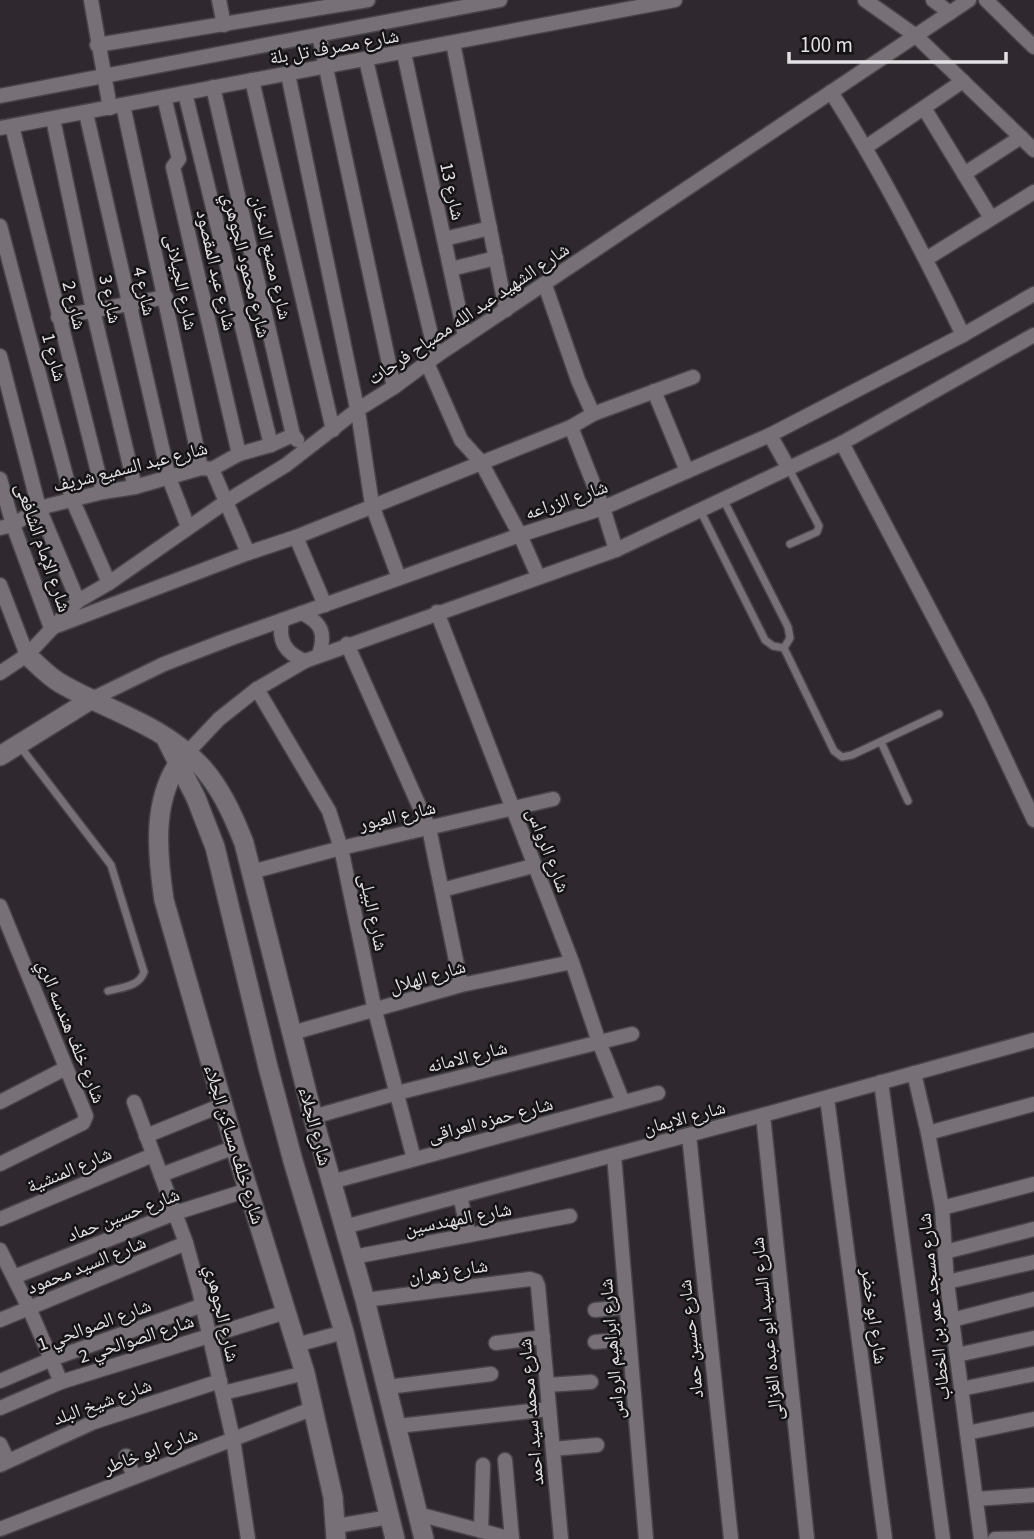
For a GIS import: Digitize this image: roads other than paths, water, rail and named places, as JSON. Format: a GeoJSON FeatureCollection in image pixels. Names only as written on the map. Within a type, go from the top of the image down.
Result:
{"type":"FeatureCollection","features":[{"type":"Feature","properties":{"kind":"street","name":"شارع الجيلانى"},"geometry":{"type":"LineString","coordinates":[[91,0],[104,76],[116,106],[207,469],[227,501],[248,553]]}},
{"type":"Feature","properties":{"kind":"street"},"geometry":{"type":"LineString","coordinates":[[219,0],[224,25]]}},
{"type":"Feature","properties":{"kind":"street"},"geometry":{"type":"LineString","coordinates":[[97,45],[224,25],[343,2],[368,0]]}},
{"type":"Feature","properties":{"kind":"street","name":"شارع مصرف تل بلة"},"geometry":{"type":"LineString","coordinates":[[0,96],[500,0]]}},
{"type":"Feature","properties":{"kind":"street","name":"شارع مصرف تل بلة"},"geometry":{"type":"LineString","coordinates":[[6,127],[675,0]]}},
{"type":"Feature","properties":{"kind":"street"},"geometry":{"type":"LineString","coordinates":[[865,0],[916,36],[1034,150]]}},
{"type":"Feature","properties":{"kind":"street"},"geometry":{"type":"LineString","coordinates":[[933,0],[950,13]]}},
{"type":"Feature","properties":{"kind":"street","name":"شارع الشهيد عبد الله مصباح فرحات"},"geometry":{"type":"LineString","coordinates":[[1,669],[27,655],[78,601],[109,583],[227,501],[286,466],[357,410],[969,0]]}},
{"type":"Feature","properties":{"kind":"street"},"geometry":{"type":"LineString","coordinates":[[986,0],[1034,47]]}},
{"type":"Feature","properties":{"kind":"street"},"geometry":{"type":"LineString","coordinates":[[319,35],[394,387]]}},
{"type":"Feature","properties":{"kind":"street"},"geometry":{"type":"LineString","coordinates":[[453,43],[506,310]]}},
{"type":"Feature","properties":{"kind":"street","name":"شارع 13"},"geometry":{"type":"LineString","coordinates":[[404,53],[465,337]]}},
{"type":"Feature","properties":{"kind":"street"},"geometry":{"type":"LineString","coordinates":[[366,60],[431,360],[461,440],[481,462],[520,535],[538,576]]}},
{"type":"Feature","properties":{"kind":"street"},"geometry":{"type":"LineString","coordinates":[[288,74],[357,410],[372,505],[399,578]]}},
{"type":"Feature","properties":{"kind":"street"},"geometry":{"type":"LineString","coordinates":[[252,80],[333,430]]}},
{"type":"Feature","properties":{"kind":"street"},"geometry":{"type":"LineString","coordinates":[[866,147],[963,81]]}},
{"type":"Feature","properties":{"kind":"street","name":"شارع مصنع الدخان"},"geometry":{"type":"LineString","coordinates":[[213,87],[293,435]]}},
{"type":"Feature","properties":{"kind":"street"},"geometry":{"type":"LineString","coordinates":[[831,92],[866,147],[963,335]]}},
{"type":"Feature","properties":{"kind":"street","name":"شارع محمود الجوهري"},"geometry":{"type":"LineString","coordinates":[[185,93],[271,445]]}},
{"type":"Feature","properties":{"kind":"street","name":"شارع عبد المقصود"},"geometry":{"type":"LineString","coordinates":[[164,97],[179,159],[173,167],[239,454]]}},
{"type":"Feature","properties":{"kind":"street"},"geometry":{"type":"LineString","coordinates":[[924,108],[991,218]]}},
{"type":"Feature","properties":{"kind":"street","name":"شارع 4"},"geometry":{"type":"LineString","coordinates":[[86,113],[169,478],[188,527]]}},
{"type":"Feature","properties":{"kind":"street","name":"شارع 3"},"geometry":{"type":"LineString","coordinates":[[53,118],[93,310],[135,487]]}},
{"type":"Feature","properties":{"kind":"street","name":"شارع 2"},"geometry":{"type":"LineString","coordinates":[[6,127],[103,492]]}},
{"type":"Feature","properties":{"kind":"street"},"geometry":{"type":"LineString","coordinates":[[964,174],[1021,137]]}},
{"type":"Feature","properties":{"kind":"street"},"geometry":{"type":"LineString","coordinates":[[926,259],[1034,192]]}},
{"type":"Feature","properties":{"kind":"street","name":"شارع 1"},"geometry":{"type":"LineString","coordinates":[[0,226],[72,499],[109,583]]}},
{"type":"Feature","properties":{"kind":"street"},"geometry":{"type":"LineString","coordinates":[[444,239],[490,228]]}},
{"type":"Feature","properties":{"kind":"street"},"geometry":{"type":"LineString","coordinates":[[450,269],[496,258]]}},
{"type":"Feature","properties":{"kind":"street"},"geometry":{"type":"LineString","coordinates":[[545,285],[578,380],[593,414]]}},
{"type":"Feature","properties":{"kind":"street","name":"شارع الزراعه"},"geometry":{"type":"LineString","coordinates":[[92,699],[164,664],[520,535],[603,508],[770,435],[963,335],[1034,294]]}},
{"type":"Feature","properties":{"kind":"street"},"geometry":{"type":"LineString","coordinates":[[58,317],[166,297]]}},
{"type":"Feature","properties":{"kind":"street"},"geometry":{"type":"LineString","coordinates":[[183,758],[219,719],[257,689],[305,661],[616,550],[842,443],[1034,335]]}},
{"type":"Feature","properties":{"kind":"street"},"geometry":{"type":"LineString","coordinates":[[0,356],[40,508],[78,601]]}},
{"type":"Feature","properties":{"kind":"street"},"geometry":{"type":"LineString","coordinates":[[51,628],[296,537],[571,426],[593,414],[693,376]]}},
{"type":"Feature","properties":{"kind":"street"},"geometry":{"type":"LineString","coordinates":[[654,391],[687,471]]}},
{"type":"Feature","properties":{"kind":"street"},"geometry":{"type":"LineString","coordinates":[[571,426],[603,508],[616,550]]}},
{"type":"Feature","properties":{"kind":"street"},"geometry":{"type":"LineString","coordinates":[[293,435],[307,447]]}},
{"type":"Feature","properties":{"kind":"street","name":"شارع عبد السميع شريف"},"geometry":{"type":"LineString","coordinates":[[6,526],[40,508],[207,469],[239,454],[271,445],[293,435]]}},
{"type":"Feature","properties":{"kind":"street"},"geometry":{"type":"LineString","coordinates":[[770,435],[789,469]]}},
{"type":"Feature","properties":{"kind":"street"},"geometry":{"type":"LineString","coordinates":[[842,443],[980,705],[1034,820]]}},
{"type":"Feature","properties":{"kind":"street","name":"شارع الإمام الشافعى"},"geometry":{"type":"LineString","coordinates":[[0,479],[6,526],[51,628]]}},
{"type":"Feature","properties":{"kind":"street"},"geometry":{"type":"LineString","coordinates":[[296,537],[325,605]]}},
{"type":"Feature","properties":{"kind":"street"},"geometry":{"type":"LineString","coordinates":[[0,585],[27,655]]}},
{"type":"Feature","properties":{"kind":"street","name":"شارع الرواس"},"geometry":{"type":"LineString","coordinates":[[437,612],[623,1102]]}},
{"type":"Feature","properties":{"kind":"street"},"geometry":{"type":"LineString","coordinates":[[302,613],[313,619],[321,629],[323,642],[319,655]]}},
{"type":"Feature","properties":{"kind":"street"},"geometry":{"type":"LineString","coordinates":[[282,620],[279,633],[283,646],[292,656],[305,661]]}},
{"type":"Feature","properties":{"kind":"street"},"geometry":{"type":"LineString","coordinates":[[347,645],[429,828],[461,985]]}},
{"type":"Feature","properties":{"kind":"street","name":"شارع الجلاء"},"geometry":{"type":"LineString","coordinates":[[27,655],[57,682],[119,710],[165,737],[183,758],[209,776],[236,820],[313,1117],[388,1387],[424,1539]]}},
{"type":"Feature","properties":{"kind":"street","name":"شارع البيلى"},"geometry":{"type":"LineString","coordinates":[[257,689],[329,811],[341,848],[375,1011],[414,1159]]}},
{"type":"Feature","properties":{"kind":"street"},"geometry":{"type":"LineString","coordinates":[[0,755],[92,699]]}},
{"type":"Feature","properties":{"kind":"street","name":"شارع الجلاء"},"geometry":{"type":"LineString","coordinates":[[183,758],[215,847],[268,1067],[344,1332],[395,1539]]}},
{"type":"Feature","properties":{"kind":"street","name":"شارع خلف مساكن الجلاء"},"geometry":{"type":"LineString","coordinates":[[183,758],[170,778],[161,811],[159,840],[164,900],[222,1105],[305,1373],[334,1497],[336,1532]]}},
{"type":"Feature","properties":{"kind":"street","name":"شارع العبور"},"geometry":{"type":"LineString","coordinates":[[251,872],[341,848],[553,799]]}},
{"type":"Feature","properties":{"kind":"street"},"geometry":{"type":"LineString","coordinates":[[442,890],[533,866]]}},
{"type":"Feature","properties":{"kind":"street","name":"شارع خلف هندسه الري"},"geometry":{"type":"LineString","coordinates":[[0,906],[86,1113],[83,1123],[0,1164]]}},
{"type":"Feature","properties":{"kind":"street","name":"شارع الهلال"},"geometry":{"type":"LineString","coordinates":[[292,1032],[461,985],[572,962]]}},
{"type":"Feature","properties":{"kind":"street"},"geometry":{"type":"LineString","coordinates":[[253,1007],[261,1012],[271,1012],[279,1008],[284,1000]]}},
{"type":"Feature","properties":{"kind":"street","name":"شارع الامانه"},"geometry":{"type":"LineString","coordinates":[[313,1117],[632,1034]]}},
{"type":"Feature","properties":{"kind":"street","name":"شارع الايمان"},"geometry":{"type":"LineString","coordinates":[[344,1227],[1034,1040]]}},
{"type":"Feature","properties":{"kind":"street"},"geometry":{"type":"LineString","coordinates":[[268,1067],[273,1059],[282,1055],[291,1055],[299,1060]]}},
{"type":"Feature","properties":{"kind":"street"},"geometry":{"type":"LineString","coordinates":[[0,1102],[66,1068]]}},
{"type":"Feature","properties":{"kind":"street","name":"شارع مسجد عمر بن الخطاب"},"geometry":{"type":"LineString","coordinates":[[914,1073],[942,1208],[947,1282],[981,1539]]}},
{"type":"Feature","properties":{"kind":"street"},"geometry":{"type":"LineString","coordinates":[[881,1082],[943,1539]]}},
{"type":"Feature","properties":{"kind":"street","name":"شارع حمزه العراقى"},"geometry":{"type":"LineString","coordinates":[[331,1182],[658,1093]]}},
{"type":"Feature","properties":{"kind":"street","name":"شارع ابو خضر"},"geometry":{"type":"LineString","coordinates":[[827,1098],[886,1539]]}},
{"type":"Feature","properties":{"kind":"street","name":"شارع الجوهري"},"geometry":{"type":"LineString","coordinates":[[134,1102],[186,1243],[203,1305],[233,1439],[242,1537]]}},
{"type":"Feature","properties":{"kind":"street"},"geometry":{"type":"LineString","coordinates":[[928,1133],[1034,1104]]}},
{"type":"Feature","properties":{"kind":"street"},"geometry":{"type":"LineString","coordinates":[[146,1136],[222,1105]]}},
{"type":"Feature","properties":{"kind":"street","name":"شارع السيد ابو عبده الغزالى"},"geometry":{"type":"LineString","coordinates":[[763,1115],[807,1539]]}},
{"type":"Feature","properties":{"kind":"street","name":"شارع حسين حماد"},"geometry":{"type":"LineString","coordinates":[[688,1135],[730,1539]]}},
{"type":"Feature","properties":{"kind":"street"},"geometry":{"type":"LineString","coordinates":[[161,1175],[235,1147]]}},
{"type":"Feature","properties":{"kind":"street","name":"شارع المنشية"},"geometry":{"type":"LineString","coordinates":[[0,1219],[153,1155]]}},
{"type":"Feature","properties":{"kind":"street","name":"شارع ابراهيم الرواس"},"geometry":{"type":"LineString","coordinates":[[614,1155],[646,1539]]}},
{"type":"Feature","properties":{"kind":"street"},"geometry":{"type":"LineString","coordinates":[[942,1208],[1034,1184]]}},
{"type":"Feature","properties":{"kind":"street","name":"شارع حسين حماد"},"geometry":{"type":"LineString","coordinates":[[14,1278],[175,1213],[248,1190]]}},
{"type":"Feature","properties":{"kind":"street"},"geometry":{"type":"LineString","coordinates":[[460,1196],[469,1235]]}},
{"type":"Feature","properties":{"kind":"street","name":"شارع المهندسين"},"geometry":{"type":"LineString","coordinates":[[352,1257],[570,1216]]}},
{"type":"Feature","properties":{"kind":"street"},"geometry":{"type":"LineString","coordinates":[[945,1252],[1034,1229]]}},
{"type":"Feature","properties":{"kind":"street","name":"شارع السيد محمود"},"geometry":{"type":"LineString","coordinates":[[0,1320],[186,1243]]}},
{"type":"Feature","properties":{"kind":"street"},"geometry":{"type":"LineString","coordinates":[[0,1252],[29,1308],[61,1382]]}},
{"type":"Feature","properties":{"kind":"street"},"geometry":{"type":"LineString","coordinates":[[947,1282],[1034,1262]]}},
{"type":"Feature","properties":{"kind":"street","name":"شارع زهران"},"geometry":{"type":"LineString","coordinates":[[365,1300],[530,1279],[536,1281]]}},
{"type":"Feature","properties":{"kind":"street","name":"شارع محمد سيد احمد"},"geometry":{"type":"LineString","coordinates":[[536,1281],[561,1539]]}},
{"type":"Feature","properties":{"kind":"street"},"geometry":{"type":"LineString","coordinates":[[952,1320],[1034,1298]]}},
{"type":"Feature","properties":{"kind":"street","name":"شارع الصوالحي 1"},"geometry":{"type":"LineString","coordinates":[[0,1381],[52,1359],[203,1305]]}},
{"type":"Feature","properties":{"kind":"street"},"geometry":{"type":"LineString","coordinates":[[595,1310],[626,1307]]}},
{"type":"Feature","properties":{"kind":"street","name":"شارع الصوالحي 2"},"geometry":{"type":"LineString","coordinates":[[0,1408],[61,1382],[286,1312]]}},
{"type":"Feature","properties":{"kind":"street"},"geometry":{"type":"LineString","coordinates":[[296,1345],[344,1332]]}},
{"type":"Feature","properties":{"kind":"street"},"geometry":{"type":"LineString","coordinates":[[496,1343],[542,1337]]}},
{"type":"Feature","properties":{"kind":"street"},"geometry":{"type":"LineString","coordinates":[[957,1355],[1034,1338]]}},
{"type":"Feature","properties":{"kind":"street"},"geometry":{"type":"LineString","coordinates":[[595,1342],[629,1339]]}},
{"type":"Feature","properties":{"kind":"street","name":"شارع شيخ البلد"},"geometry":{"type":"LineString","coordinates":[[4,1463],[94,1422],[221,1387],[305,1373]]}},
{"type":"Feature","properties":{"kind":"street"},"geometry":{"type":"LineString","coordinates":[[388,1387],[491,1374]]}},
{"type":"Feature","properties":{"kind":"street"},"geometry":{"type":"LineString","coordinates":[[961,1389],[1034,1374]]}},
{"type":"Feature","properties":{"kind":"street"},"geometry":{"type":"LineString","coordinates":[[547,1385],[591,1382]]}},
{"type":"Feature","properties":{"kind":"street","name":"شارع ابو خاطر"},"geometry":{"type":"LineString","coordinates":[[0,1529],[314,1408]]}},
{"type":"Feature","properties":{"kind":"street"},"geometry":{"type":"LineString","coordinates":[[398,1426],[549,1409]]}},
{"type":"Feature","properties":{"kind":"street"},"geometry":{"type":"LineString","coordinates":[[967,1433],[1034,1419]]}},
{"type":"Feature","properties":{"kind":"street"},"geometry":{"type":"LineString","coordinates":[[0,1444],[4,1463]]}},
{"type":"Feature","properties":{"kind":"street"},"geometry":{"type":"LineString","coordinates":[[553,1448],[597,1444]]}},
{"type":"Feature","properties":{"kind":"street"},"geometry":{"type":"LineString","coordinates":[[126,1456],[134,1477]]}},
{"type":"Feature","properties":{"kind":"street"},"geometry":{"type":"LineString","coordinates":[[418,1514],[512,1539],[505,1460]]}},
{"type":"Feature","properties":{"kind":"street"},"geometry":{"type":"LineString","coordinates":[[481,1531],[483,1465]]}},
{"type":"Feature","properties":{"kind":"street"},"geometry":{"type":"LineString","coordinates":[[975,1499],[1034,1495]]}},
{"type":"Feature","properties":{"kind":"street"},"geometry":{"type":"LineString","coordinates":[[336,1532],[390,1517]]}},
{"type":"Feature","properties":{"kind":"street"},"geometry":{"type":"LineString","coordinates":[[995,1539],[1034,1538]]}},
{"type":"Feature","properties":{"kind":"lane"},"geometry":{"type":"LineString","coordinates":[[789,469],[819,526],[817,532],[790,544]]}},
{"type":"Feature","properties":{"kind":"lane"},"geometry":{"type":"LineString","coordinates":[[723,499],[788,627],[790,638],[784,648]]}},
{"type":"Feature","properties":{"kind":"lane"},"geometry":{"type":"LineString","coordinates":[[699,509],[765,640],[773,646],[784,648]]}},
{"type":"Feature","properties":{"kind":"lane"},"geometry":{"type":"LineString","coordinates":[[784,648],[837,755],[847,757],[939,714]]}},
{"type":"Feature","properties":{"kind":"lane"},"geometry":{"type":"LineString","coordinates":[[880,742],[908,801]]}},
{"type":"Feature","properties":{"kind":"lane"},"geometry":{"type":"LineString","coordinates":[[19,744],[104,855],[115,877],[144,972],[140,981],[135,984],[108,991]]}}]}
